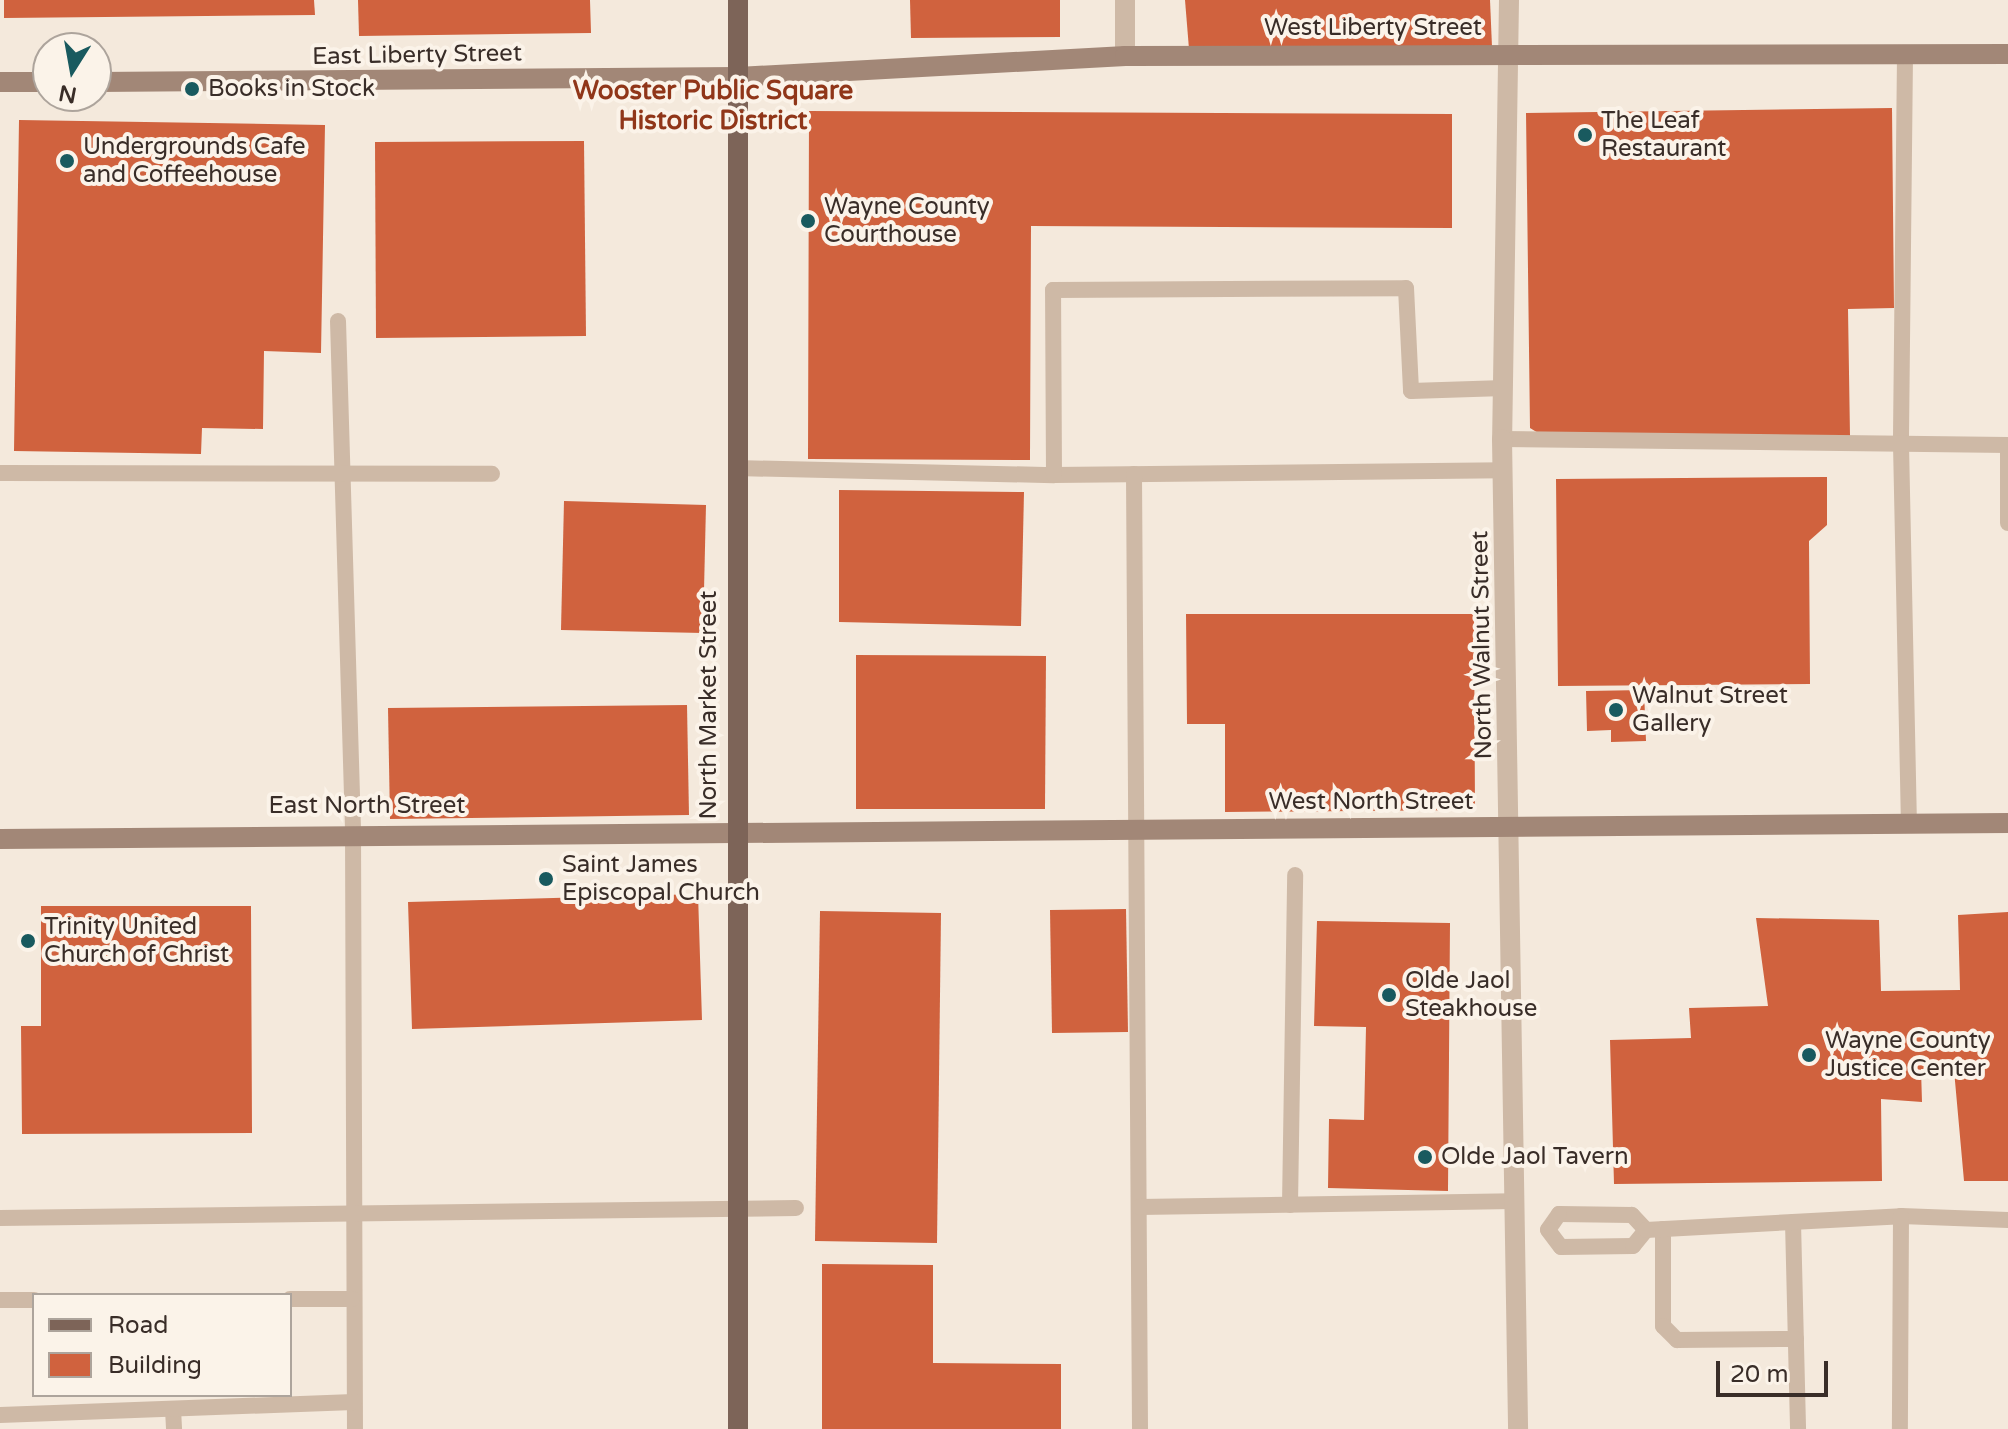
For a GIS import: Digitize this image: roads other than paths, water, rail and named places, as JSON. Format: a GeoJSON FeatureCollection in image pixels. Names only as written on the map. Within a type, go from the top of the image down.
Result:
{"type":"FeatureCollection","features":[{"type":"Feature","properties":{"kind":"main road","name":"North Market Street"},"geometry":{"type":"LineString","coordinates":[[738,0],[733,1208],[738,1429]]}},
{"type":"Feature","properties":{"kind":"street"},"geometry":{"type":"LineString","coordinates":[[1125,0],[1125,56]]}},
{"type":"Feature","properties":{"kind":"street","name":"North Walnut Street"},"geometry":{"type":"LineString","coordinates":[[1509,0],[1502,439],[1512,827],[1513,1201],[1518,1429]]}},
{"type":"Feature","properties":{"kind":"street","name":"West Liberty Street"},"geometry":{"type":"LineString","coordinates":[[738,77],[1125,56],[2008,54]]}},
{"type":"Feature","properties":{"kind":"street","name":"East Liberty Street"},"geometry":{"type":"LineString","coordinates":[[112,82],[738,77]]}},
{"type":"Feature","properties":{"kind":"street"},"geometry":{"type":"LineString","coordinates":[[0,82],[32,82]]}},
{"type":"Feature","properties":{"kind":"street","name":"West North Street"},"geometry":{"type":"LineString","coordinates":[[734,834],[1909,821],[2008,823]]}},
{"type":"Feature","properties":{"kind":"street","name":"East North Street"},"geometry":{"type":"LineString","coordinates":[[0,839],[353,830],[734,834]]}},
{"type":"Feature","properties":{"kind":"lane"},"geometry":{"type":"LineString","coordinates":[[1905,55],[1901,444],[1909,821]]}},
{"type":"Feature","properties":{"kind":"lane"},"geometry":{"type":"LineString","coordinates":[[1054,475],[1053,290],[1406,288],[1411,391],[1504,388]]}},
{"type":"Feature","properties":{"kind":"lane"},"geometry":{"type":"LineString","coordinates":[[338,321],[353,830],[350,1212],[355,1429]]}},
{"type":"Feature","properties":{"kind":"lane"},"geometry":{"type":"LineString","coordinates":[[1502,439],[2008,445],[2008,523]]}},
{"type":"Feature","properties":{"kind":"lane"},"geometry":{"type":"LineString","coordinates":[[736,468],[1054,475],[1503,470]]}},
{"type":"Feature","properties":{"kind":"lane"},"geometry":{"type":"LineString","coordinates":[[0,473],[343,471],[492,474]]}},
{"type":"Feature","properties":{"kind":"lane"},"geometry":{"type":"LineString","coordinates":[[1134,474],[1140,1429]]}},
{"type":"Feature","properties":{"kind":"lane"},"geometry":{"type":"LineString","coordinates":[[1290,1205],[1295,875]]}},
{"type":"Feature","properties":{"kind":"lane"},"geometry":{"type":"LineString","coordinates":[[1139,1207],[1513,1201]]}},
{"type":"Feature","properties":{"kind":"lane"},"geometry":{"type":"LineString","coordinates":[[0,1218],[796,1208]]}},
{"type":"Feature","properties":{"kind":"lane"},"geometry":{"type":"LineString","coordinates":[[1654,1230],[1632,1215],[1559,1214],[1548,1230],[1561,1247],[1633,1246],[1654,1230],[1901,1216],[2008,1220]]}},
{"type":"Feature","properties":{"kind":"lane"},"geometry":{"type":"LineString","coordinates":[[1900,1429],[1901,1216]]}},
{"type":"Feature","properties":{"kind":"lane"},"geometry":{"type":"LineString","coordinates":[[1793,1222],[1798,1429]]}},
{"type":"Feature","properties":{"kind":"lane"},"geometry":{"type":"LineString","coordinates":[[1654,1230],[1663,1326],[1677,1340],[1796,1339]]}},
{"type":"Feature","properties":{"kind":"lane"},"geometry":{"type":"LineString","coordinates":[[292,1299],[352,1299]]}},
{"type":"Feature","properties":{"kind":"lane"},"geometry":{"type":"LineString","coordinates":[[0,1300],[32,1300]]}},
{"type":"Feature","properties":{"kind":"lane"},"geometry":{"type":"LineString","coordinates":[[0,1415],[354,1402]]}},
{"type":"Feature","properties":{"kind":"lane"},"geometry":{"type":"LineString","coordinates":[[173,1409],[174,1429]]}},
{"type":"Feature","properties":{"kind":"place","name":"Books in Stock"},"geometry":{"type":"Point","coordinates":[192,89]}},
{"type":"Feature","properties":{"kind":"place","name":"The Leaf Restaurant"},"geometry":{"type":"Point","coordinates":[1585,135]}},
{"type":"Feature","properties":{"kind":"place","name":"Undergrounds Cafe and Coffeehouse"},"geometry":{"type":"Point","coordinates":[67,161]}},
{"type":"Feature","properties":{"kind":"place","name":"Wayne County Courthouse"},"geometry":{"type":"Point","coordinates":[808,221]}},
{"type":"Feature","properties":{"kind":"place","name":"Walnut Street Gallery"},"geometry":{"type":"Point","coordinates":[1616,710]}},
{"type":"Feature","properties":{"kind":"place","name":"Saint James Episcopal Church"},"geometry":{"type":"Point","coordinates":[546,879]}},
{"type":"Feature","properties":{"kind":"place","name":"Trinity United Church of Christ"},"geometry":{"type":"Point","coordinates":[28,941]}},
{"type":"Feature","properties":{"kind":"place","name":"Olde Jaol Steakhouse"},"geometry":{"type":"Point","coordinates":[1389,995]}},
{"type":"Feature","properties":{"kind":"place","name":"Wayne County Justice Center"},"geometry":{"type":"Point","coordinates":[1809,1055]}},
{"type":"Feature","properties":{"kind":"place","name":"Olde Jaol Tavern"},"geometry":{"type":"Point","coordinates":[1425,1157]}},
{"type":"Feature","properties":{"kind":"district","name":"Wooster Public Square Historic District"},"geometry":{"type":"Point","coordinates":[713,106]}}]}
